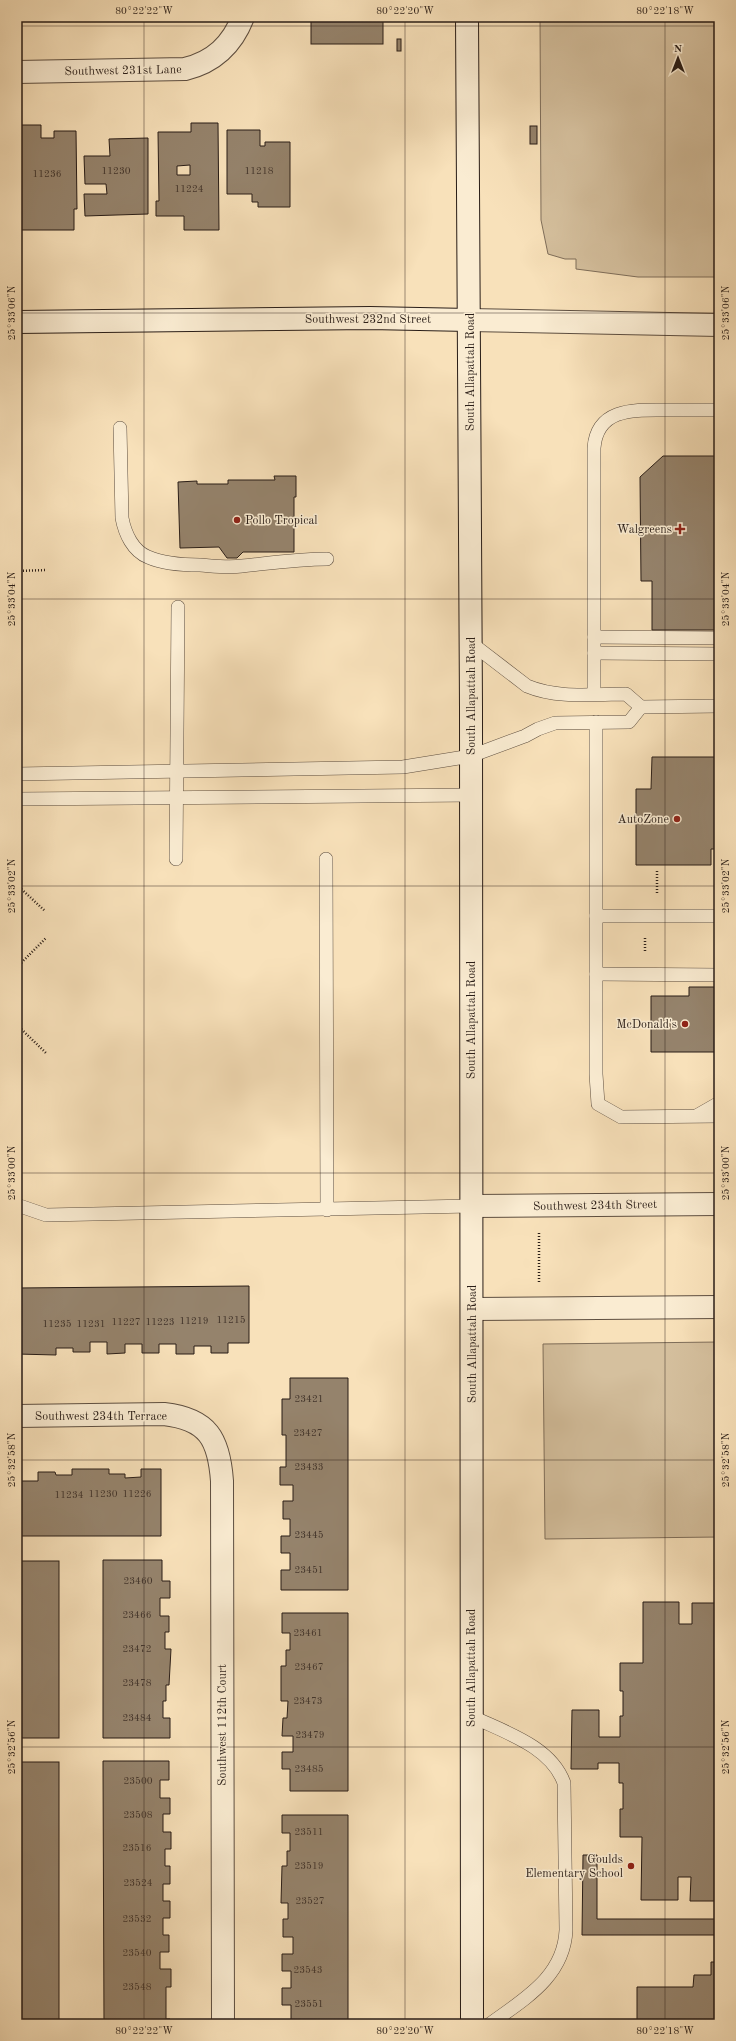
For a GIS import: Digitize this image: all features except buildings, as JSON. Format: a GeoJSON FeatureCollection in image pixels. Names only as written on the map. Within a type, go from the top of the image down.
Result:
{"type":"FeatureCollection","features":[{"type":"Feature","properties":{"kind":"street","name":"Southwest 231st Lane"},"geometry":{"type":"LineString","coordinates":[[17,72],[184,69],[197,66],[223,50],[238,30],[243,17]]}},
{"type":"Feature","properties":{"kind":"street","name":"South Allapattah Road"},"geometry":{"type":"LineString","coordinates":[[467,17],[471,643],[472,2024]]}},
{"type":"Feature","properties":{"kind":"street","name":"Southwest 232nd Street"},"geometry":{"type":"LineString","coordinates":[[17,322],[370,318],[719,325]]}},
{"type":"Feature","properties":{"kind":"street","name":"Southwest 234th Street"},"geometry":{"type":"LineString","coordinates":[[471,1206],[719,1204]]}},
{"type":"Feature","properties":{"kind":"street"},"geometry":{"type":"LineString","coordinates":[[472,1309],[719,1307]]}},
{"type":"Feature","properties":{"kind":"street","name":"Southwest 234th Terrace"},"geometry":{"type":"LineString","coordinates":[[17,1416],[164,1414],[178,1416],[207,1430]]}},
{"type":"Feature","properties":{"kind":"street","name":"Southwest 112th Court"},"geometry":{"type":"LineString","coordinates":[[207,1430],[218,1451],[222,1481],[223,2024]]}},
{"type":"Feature","properties":{"kind":"lane"},"geometry":{"type":"LineString","coordinates":[[594,694],[594,440],[600,426],[613,416],[629,411],[719,410]]}},
{"type":"Feature","properties":{"kind":"lane"},"geometry":{"type":"LineString","coordinates":[[120,428],[122,518],[129,540],[138,550],[148,557],[183,564],[241,566],[294,559],[327,559]]}},
{"type":"Feature","properties":{"kind":"lane"},"geometry":{"type":"LineString","coordinates":[[176,859],[178,607]]}},
{"type":"Feature","properties":{"kind":"lane"},"geometry":{"type":"LineString","coordinates":[[594,637],[719,638]]}},
{"type":"Feature","properties":{"kind":"lane"},"geometry":{"type":"LineString","coordinates":[[471,643],[527,686],[538,691],[563,695],[626,694],[641,707],[719,706]]}},
{"type":"Feature","properties":{"kind":"lane"},"geometry":{"type":"LineString","coordinates":[[594,653],[719,654]]}},
{"type":"Feature","properties":{"kind":"lane"},"geometry":{"type":"LineString","coordinates":[[17,774],[403,767],[471,756],[525,736],[546,725],[629,722],[641,707]]}},
{"type":"Feature","properties":{"kind":"lane"},"geometry":{"type":"LineString","coordinates":[[596,722],[596,1074],[598,1104],[621,1117],[719,1116]]}},
{"type":"Feature","properties":{"kind":"lane"},"geometry":{"type":"LineString","coordinates":[[17,799],[471,795]]}},
{"type":"Feature","properties":{"kind":"lane"},"geometry":{"type":"LineString","coordinates":[[326,859],[327,1210]]}},
{"type":"Feature","properties":{"kind":"lane"},"geometry":{"type":"LineString","coordinates":[[596,916],[719,916]]}},
{"type":"Feature","properties":{"kind":"lane"},"geometry":{"type":"LineString","coordinates":[[596,974],[719,975]]}},
{"type":"Feature","properties":{"kind":"lane"},"geometry":{"type":"LineString","coordinates":[[696,1116],[719,1103]]}},
{"type":"Feature","properties":{"kind":"lane"},"geometry":{"type":"LineString","coordinates":[[17,1205],[46,1215],[471,1206]]}},
{"type":"Feature","properties":{"kind":"lane"},"geometry":{"type":"LineString","coordinates":[[471,1716],[539,1750],[557,1769],[564,1783],[566,1930],[564,1948],[556,1966],[544,1983],[490,2024]]}},
{"type":"Feature","properties":{"kind":"path"},"geometry":{"type":"LineString","coordinates":[[17,571],[47,570]]}},
{"type":"Feature","properties":{"kind":"path"},"geometry":{"type":"LineString","coordinates":[[657,871],[657,896]]}},
{"type":"Feature","properties":{"kind":"path"},"geometry":{"type":"LineString","coordinates":[[17,885],[45,911]]}},
{"type":"Feature","properties":{"kind":"path"},"geometry":{"type":"LineString","coordinates":[[17,967],[46,938]]}},
{"type":"Feature","properties":{"kind":"path"},"geometry":{"type":"LineString","coordinates":[[644,956],[645,938]]}},
{"type":"Feature","properties":{"kind":"path"},"geometry":{"type":"LineString","coordinates":[[17,1025],[46,1053]]}},
{"type":"Feature","properties":{"kind":"path"},"geometry":{"type":"LineString","coordinates":[[539,1230],[539,1285]]}},
{"type":"Feature","properties":{"kind":"shaded area"},"geometry":{"type":"Polygon","coordinates":[[[540,17],[719,17],[719,277],[638,277],[576,269],[576,259],[565,259],[548,254],[541,220],[540,17]]]}},
{"type":"Feature","properties":{"kind":"shaded area"},"geometry":{"type":"Polygon","coordinates":[[[719,1342],[719,1537],[545,1539],[543,1344],[719,1342]]]}},
{"type":"Feature","properties":{"kind":"place","name":"Pollo Tropical"},"geometry":{"type":"Point","coordinates":[237,520]}},
{"type":"Feature","properties":{"kind":"place","name":"Walgreens"},"geometry":{"type":"Point","coordinates":[680,529]}},
{"type":"Feature","properties":{"kind":"place","name":"AutoZone"},"geometry":{"type":"Point","coordinates":[677,819]}},
{"type":"Feature","properties":{"kind":"place","name":"McDonald's"},"geometry":{"type":"Point","coordinates":[685,1024]}},
{"type":"Feature","properties":{"kind":"place","name":"Goulds Elementary School"},"geometry":{"type":"Point","coordinates":[631,1866]}}]}
